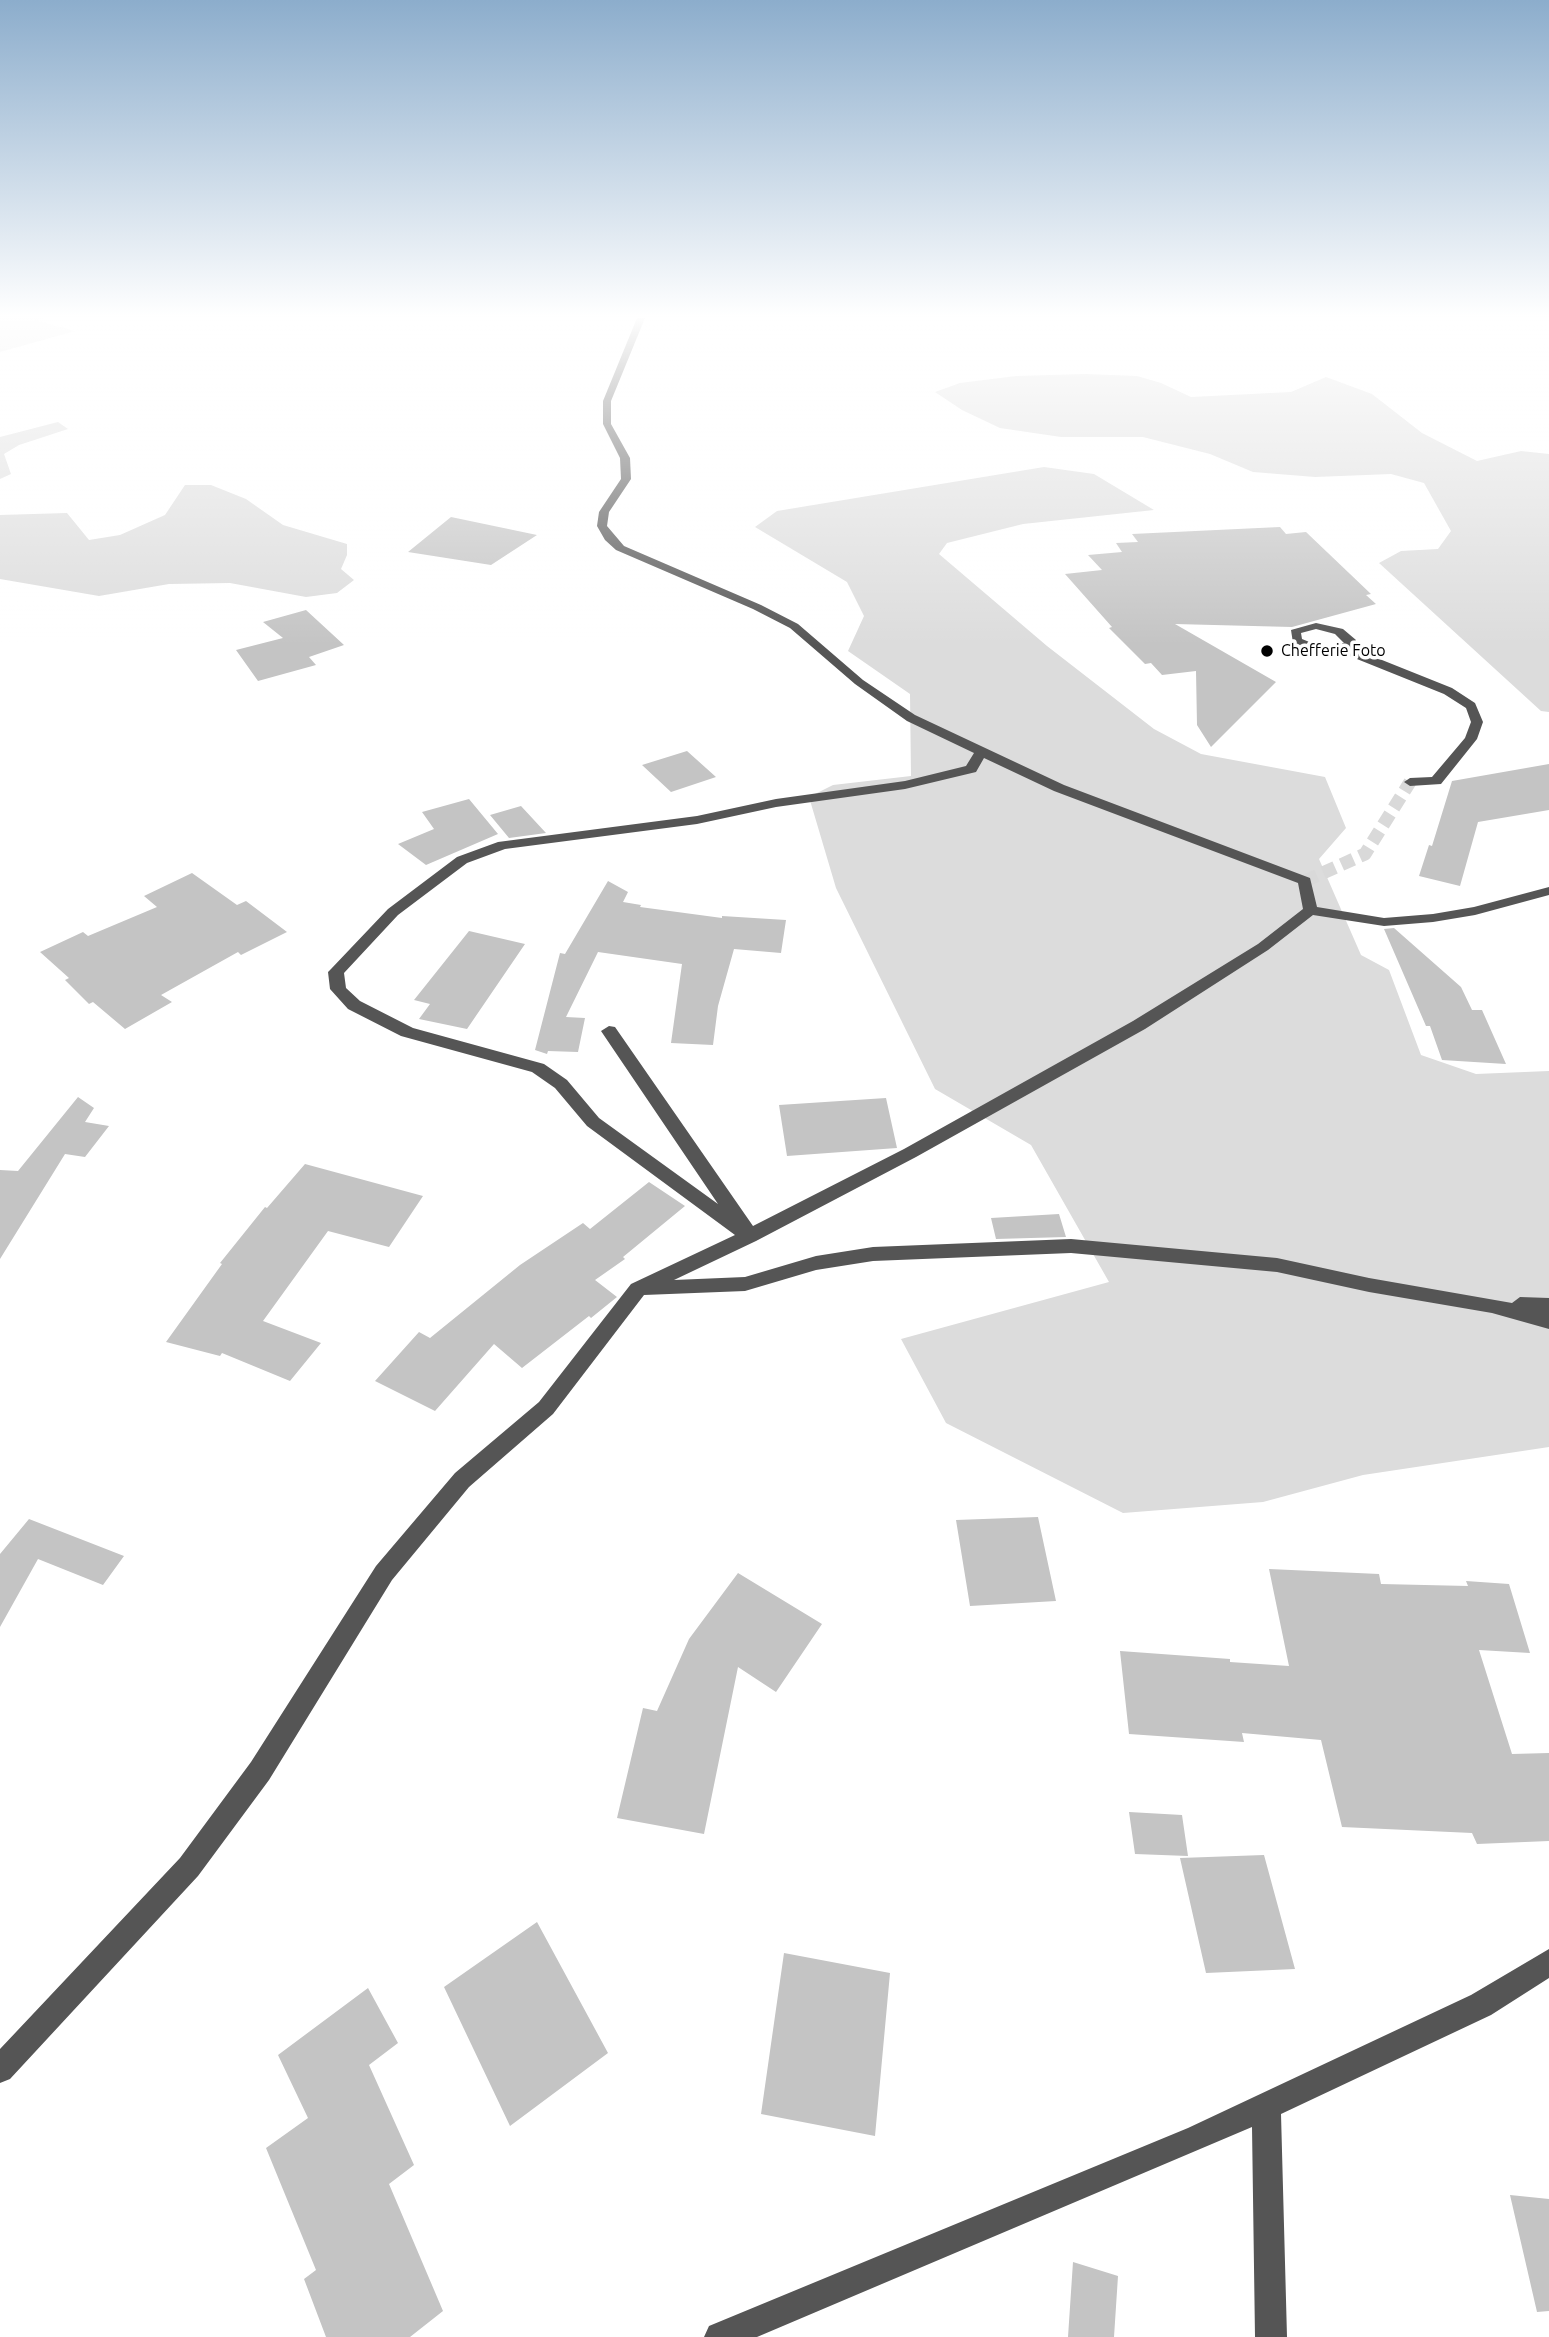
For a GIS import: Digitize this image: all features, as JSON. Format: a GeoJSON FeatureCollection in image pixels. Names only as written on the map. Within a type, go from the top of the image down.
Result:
{"type":"FeatureCollection","features":[{"type":"Feature","properties":{"kind":"street"},"geometry":{"type":"LineString","coordinates":[[609,427],[625,458],[626,479],[604,512],[602,526],[609,538],[620,548],[640,559],[757,607],[794,626],[859,682],[911,718],[1059,788],[1305,881],[1310,910]]}},
{"type":"Feature","properties":{"kind":"street"},"geometry":{"type":"LineString","coordinates":[[1343,649],[1448,691],[1471,706],[1477,722],[1471,739],[1436,781],[1409,782]]}},
{"type":"Feature","properties":{"kind":"street"},"geometry":{"type":"LineString","coordinates":[[750,1236],[593,1122],[561,1084],[538,1068],[407,1032],[354,1005],[338,989],[336,972],[393,912],[462,860],[503,845],[696,820],[776,803],[905,785],[971,769],[981,752]]}},
{"type":"Feature","properties":{"kind":"street"},"geometry":{"type":"LineString","coordinates":[[0,2069],[189,1867],[260,1771],[384,1573],[462,1480],[545,1408],[638,1289],[750,1236],[910,1153],[1139,1025],[1264,947],[1310,910],[1384,922],[1475,911],[1549,891]]}},
{"type":"Feature","properties":{"kind":"street"},"geometry":{"type":"LineString","coordinates":[[609,1031],[750,1236]]}},
{"type":"Feature","properties":{"kind":"street"},"geometry":{"type":"LineString","coordinates":[[638,1289],[745,1284],[816,1263],[873,1254],[1071,1246],[1277,1265],[1370,1285],[1492,1305],[1549,1321]]}},
{"type":"Feature","properties":{"kind":"street"},"geometry":{"type":"LineString","coordinates":[[1492,1305],[1549,1306]]}},
{"type":"Feature","properties":{"kind":"street"},"geometry":{"type":"LineString","coordinates":[[720,2337],[1198,2138],[1481,2005],[1549,1962]]}},
{"type":"Feature","properties":{"kind":"street"},"geometry":{"type":"LineString","coordinates":[[1266,2104],[1271,2337]]}},
{"type":"Feature","properties":{"kind":"shaded area"},"geometry":{"type":"Polygon","coordinates":[[[38,427],[68,429],[19,445],[4,454],[11,474],[0,479],[0,437],[38,427]]]}},
{"type":"Feature","properties":{"kind":"shaded area"},"geometry":{"type":"Polygon","coordinates":[[[998,427],[1414,427],[1477,461],[1521,451],[1549,454],[1549,712],[1541,711],[1379,563],[1401,551],[1438,549],[1451,531],[1424,483],[1391,474],[1315,477],[1253,472],[1210,454],[1143,437],[1061,437],[998,427]]]}},
{"type":"Feature","properties":{"kind":"shaded area"},"geometry":{"type":"Polygon","coordinates":[[[1044,467],[1094,474],[1154,510],[1023,524],[947,543],[939,554],[1047,646],[1154,729],[1201,754],[1325,777],[1346,828],[1319,859],[1361,955],[1389,970],[1421,1055],[1476,1074],[1549,1071],[1549,1447],[1363,1475],[1263,1502],[1123,1513],[946,1423],[901,1339],[1109,1282],[1031,1145],[935,1089],[836,888],[809,797],[833,785],[911,776],[910,694],[848,651],[864,616],[847,582],[755,527],[777,511],[1044,467]]]}},
{"type":"Feature","properties":{"kind":"shaded area"},"geometry":{"type":"Polygon","coordinates":[[[185,485],[211,485],[246,499],[283,525],[347,544],[347,555],[341,569],[354,580],[337,593],[306,597],[230,583],[169,584],[99,596],[0,579],[0,515],[67,513],[89,540],[120,535],[165,515],[185,485]]]}},
{"type":"Feature","properties":{"kind":"building"},"geometry":{"type":"Polygon","coordinates":[[[451,517],[537,535],[491,565],[408,552],[451,517]]]}},
{"type":"Feature","properties":{"kind":"building"},"geometry":{"type":"Polygon","coordinates":[[[1280,527],[1286,534],[1306,532],[1371,594],[1366,595],[1376,604],[1292,627],[1175,624],[1276,682],[1211,747],[1197,725],[1196,671],[1162,675],[1151,663],[1145,664],[1109,628],[1112,627],[1065,574],[1102,570],[1088,555],[1122,552],[1116,543],[1138,542],[1132,534],[1280,527]]]}},
{"type":"Feature","properties":{"kind":"building"},"geometry":{"type":"Polygon","coordinates":[[[306,610],[344,645],[309,657],[316,665],[258,681],[236,650],[283,638],[263,622],[306,610]]]}},
{"type":"Feature","properties":{"kind":"building"},"geometry":{"type":"Polygon","coordinates":[[[687,751],[716,777],[671,792],[642,765],[687,751]]]}},
{"type":"Feature","properties":{"kind":"building"},"geometry":{"type":"Polygon","coordinates":[[[1549,764],[1549,810],[1478,822],[1460,886],[1419,876],[1429,845],[1432,846],[1452,781],[1549,764]]]}},
{"type":"Feature","properties":{"kind":"building"},"geometry":{"type":"Polygon","coordinates":[[[469,799],[498,834],[426,865],[398,844],[434,829],[422,812],[469,799]]]}},
{"type":"Feature","properties":{"kind":"building"},"geometry":{"type":"Polygon","coordinates":[[[521,806],[546,833],[509,838],[490,815],[521,806]]]}},
{"type":"Feature","properties":{"kind":"building"},"geometry":{"type":"Polygon","coordinates":[[[192,873],[237,905],[246,901],[287,932],[241,955],[238,952],[161,995],[172,1002],[125,1029],[93,1002],[89,1004],[65,980],[69,978],[40,952],[83,932],[88,936],[157,907],[144,896],[192,873]]]}},
{"type":"Feature","properties":{"kind":"building"},"geometry":{"type":"Polygon","coordinates":[[[608,881],[628,892],[623,902],[641,905],[640,907],[722,918],[786,920],[781,953],[734,949],[718,1006],[713,1045],[671,1043],[682,964],[598,952],[566,1017],[585,1018],[578,1052],[548,1051],[547,1054],[535,1050],[560,953],[565,954],[608,881]]]}},
{"type":"Feature","properties":{"kind":"building"},"geometry":{"type":"Polygon","coordinates":[[[1394,928],[1461,987],[1472,1010],[1482,1010],[1506,1064],[1442,1060],[1430,1026],[1426,1026],[1384,929],[1394,928]]]}},
{"type":"Feature","properties":{"kind":"building"},"geometry":{"type":"Polygon","coordinates":[[[469,931],[525,944],[467,1029],[419,1019],[430,1004],[414,1000],[469,931]]]}},
{"type":"Feature","properties":{"kind":"building"},"geometry":{"type":"Polygon","coordinates":[[[78,1097],[94,1108],[85,1122],[109,1126],[85,1157],[65,1154],[0,1259],[0,1170],[18,1171],[78,1097]]]}},
{"type":"Feature","properties":{"kind":"building"},"geometry":{"type":"Polygon","coordinates":[[[886,1098],[897,1148],[787,1156],[779,1105],[886,1098]]]}},
{"type":"Feature","properties":{"kind":"building"},"geometry":{"type":"Polygon","coordinates":[[[305,1164],[423,1196],[389,1247],[328,1231],[263,1321],[321,1343],[290,1381],[222,1353],[220,1356],[166,1342],[222,1264],[220,1263],[265,1207],[267,1208],[305,1164]]]}},
{"type":"Feature","properties":{"kind":"building"},"geometry":{"type":"Polygon","coordinates":[[[649,1182],[685,1206],[623,1257],[625,1259],[595,1280],[617,1297],[591,1318],[589,1316],[522,1368],[494,1344],[435,1411],[375,1381],[419,1332],[430,1338],[520,1265],[583,1223],[590,1229],[649,1182]]]}},
{"type":"Feature","properties":{"kind":"building"},"geometry":{"type":"Polygon","coordinates":[[[1059,1214],[1066,1237],[996,1239],[991,1218],[1059,1214]]]}},
{"type":"Feature","properties":{"kind":"building"},"geometry":{"type":"Polygon","coordinates":[[[1038,1517],[1056,1601],[970,1606],[956,1520],[1038,1517]]]}},
{"type":"Feature","properties":{"kind":"building"},"geometry":{"type":"Polygon","coordinates":[[[29,1519],[124,1556],[103,1585],[38,1559],[0,1627],[0,1554],[29,1519]]]}},
{"type":"Feature","properties":{"kind":"building"},"geometry":{"type":"Polygon","coordinates":[[[1269,1569],[1379,1574],[1381,1584],[1468,1586],[1466,1581],[1509,1584],[1530,1653],[1479,1650],[1512,1754],[1549,1753],[1549,1841],[1477,1844],[1472,1833],[1342,1827],[1321,1740],[1242,1733],[1244,1742],[1129,1734],[1120,1651],[1289,1666],[1269,1569]]]}},
{"type":"Feature","properties":{"kind":"building"},"geometry":{"type":"Polygon","coordinates":[[[738,1573],[822,1624],[776,1692],[738,1667],[704,1834],[617,1818],[643,1708],[657,1711],[689,1639],[738,1573]]]}},
{"type":"Feature","properties":{"kind":"building"},"geometry":{"type":"Polygon","coordinates":[[[1129,1812],[1182,1815],[1188,1856],[1135,1854],[1129,1812]]]}},
{"type":"Feature","properties":{"kind":"building"},"geometry":{"type":"Polygon","coordinates":[[[1264,1855],[1295,1969],[1206,1973],[1180,1858],[1264,1855]]]}},
{"type":"Feature","properties":{"kind":"building"},"geometry":{"type":"Polygon","coordinates":[[[537,1922],[608,2053],[510,2126],[444,1987],[537,1922]]]}},
{"type":"Feature","properties":{"kind":"building"},"geometry":{"type":"Polygon","coordinates":[[[784,1953],[890,1973],[875,2136],[761,2114],[784,1953]]]}},
{"type":"Feature","properties":{"kind":"building"},"geometry":{"type":"Polygon","coordinates":[[[368,1988],[398,2043],[369,2065],[414,2165],[389,2184],[443,2311],[410,2337],[326,2337],[304,2279],[316,2270],[266,2148],[308,2118],[278,2055],[368,1988]]]}},
{"type":"Feature","properties":{"kind":"building"},"geometry":{"type":"Polygon","coordinates":[[[1510,2195],[1549,2199],[1549,2311],[1537,2312],[1510,2195]]]}},
{"type":"Feature","properties":{"kind":"building"},"geometry":{"type":"Polygon","coordinates":[[[1073,2262],[1118,2276],[1114,2337],[1068,2337],[1073,2262]]]}},
{"type":"Feature","properties":{"kind":"tunnel"},"geometry":{"type":"LineString","coordinates":[[1305,881],[1365,854],[1410,782]]}},
{"type":"Feature","properties":{"kind":"place","name":"Chefferie Foto"},"geometry":{"type":"Point","coordinates":[1267,651]}}]}
